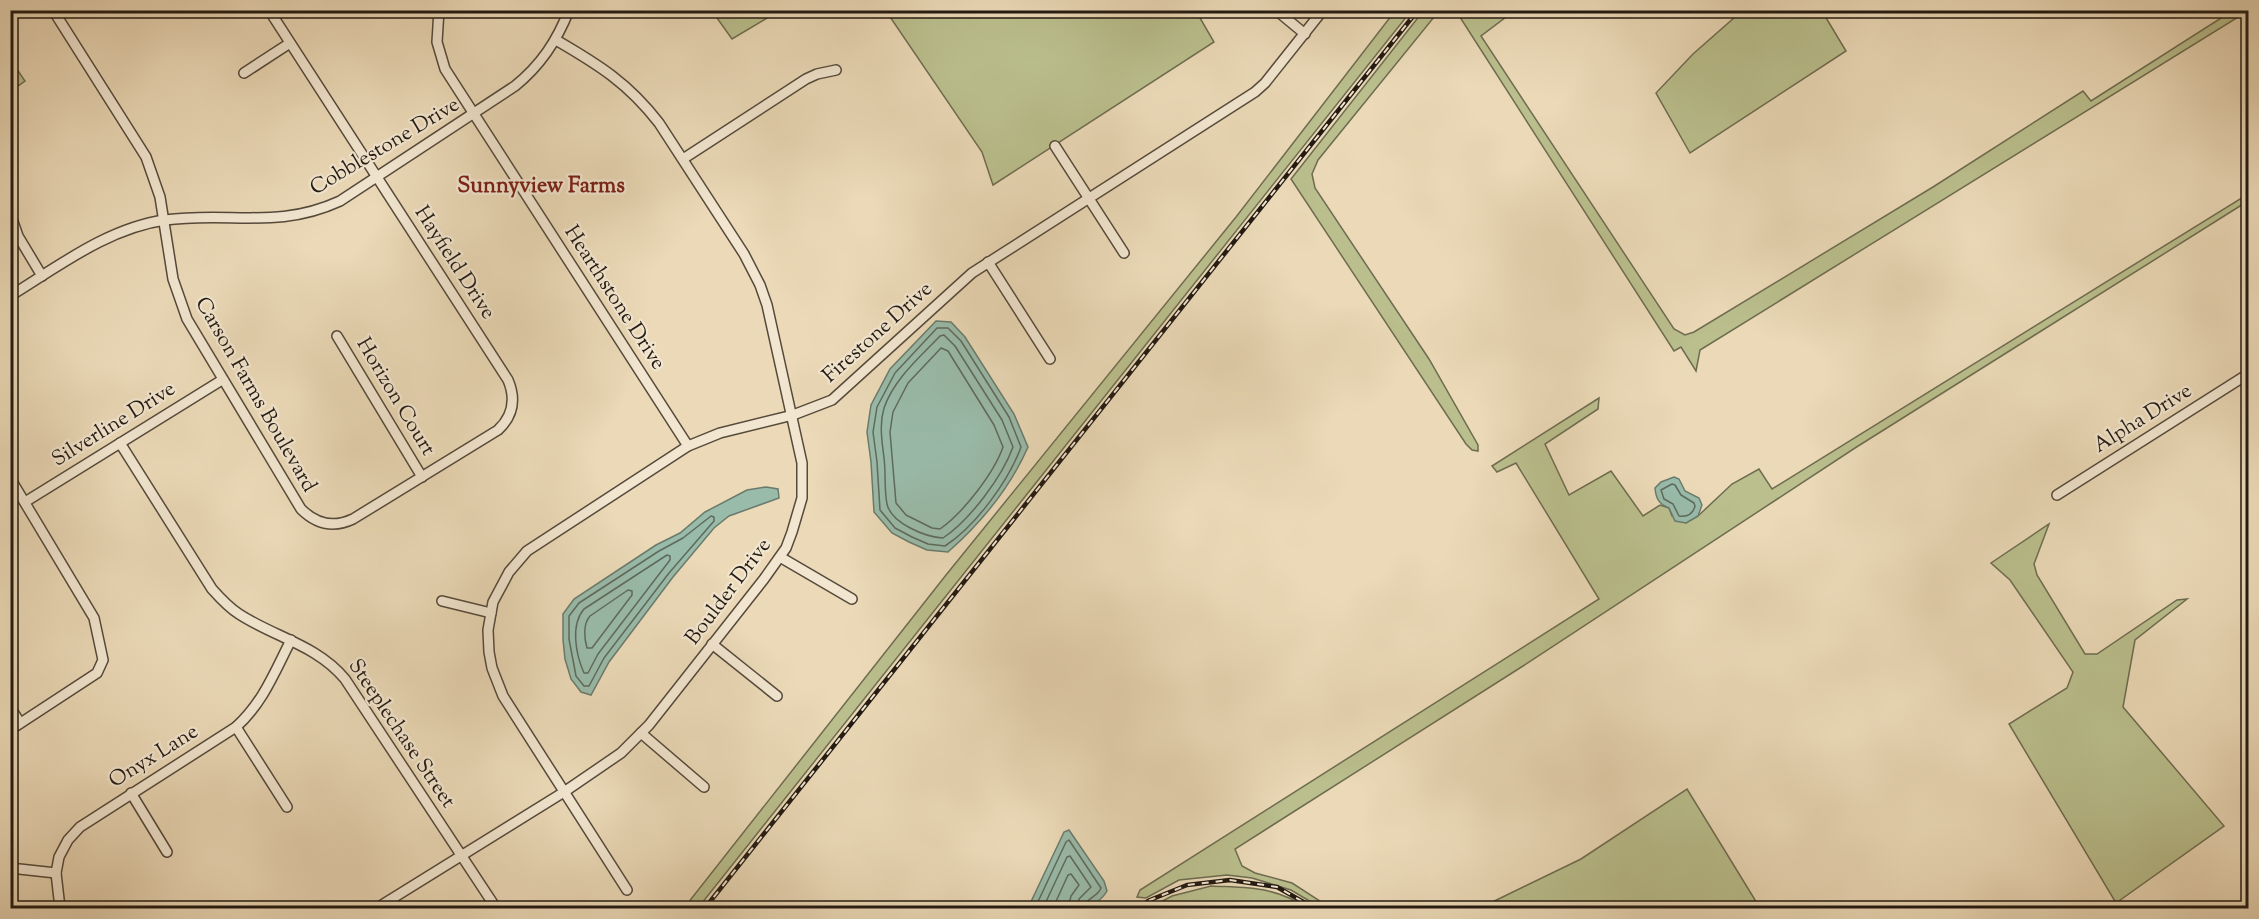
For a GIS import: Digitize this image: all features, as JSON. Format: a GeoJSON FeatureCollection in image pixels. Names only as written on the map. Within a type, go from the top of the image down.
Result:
{"type":"FeatureCollection","features":[{"type":"Feature","properties":{"kind":"street","name":"Hayfield Drive"},"geometry":{"type":"LineString","coordinates":[[269,10],[512,388],[512,408],[504,424],[498,430],[422,477]]}},
{"type":"Feature","properties":{"kind":"street","name":"Hearthstone Drive"},"geometry":{"type":"LineString","coordinates":[[439,10],[437,28],[440,57],[451,80],[688,446]]}},
{"type":"Feature","properties":{"kind":"street","name":"Cobblestone Drive"},"geometry":{"type":"LineString","coordinates":[[10,296],[104,240],[134,227],[186,218],[272,219],[306,214],[340,201],[527,76],[556,40],[569,10]]}},
{"type":"Feature","properties":{"kind":"street"},"geometry":{"type":"LineString","coordinates":[[1276,10],[1305,34]]}},
{"type":"Feature","properties":{"kind":"street","name":"Firestone Drive"},"geometry":{"type":"LineString","coordinates":[[627,890],[503,696],[497,683],[489,652],[488,630],[493,602],[509,572],[527,550],[688,446],[720,433],[793,415],[832,400],[956,286],[988,262],[1255,92],[1265,83],[1323,10]]}},
{"type":"Feature","properties":{"kind":"street","name":"Carson Farms Boulevard"},"geometry":{"type":"LineString","coordinates":[[57,12],[138,142],[154,177],[164,220],[173,279],[194,334],[302,509],[316,521],[325,524],[344,523],[422,477]]}},
{"type":"Feature","properties":{"kind":"street","name":"Boulder Drive"},"geometry":{"type":"LineString","coordinates":[[377,909],[564,792],[621,753],[641,733],[780,557],[792,532],[802,498],[802,463],[767,305],[760,285],[744,254],[659,123],[630,89],[600,66],[556,40]]}},
{"type":"Feature","properties":{"kind":"street"},"geometry":{"type":"LineString","coordinates":[[244,73],[290,43]]}},
{"type":"Feature","properties":{"kind":"street"},"geometry":{"type":"LineString","coordinates":[[682,159],[806,79],[836,70]]}},
{"type":"Feature","properties":{"kind":"street"},"geometry":{"type":"LineString","coordinates":[[1055,146],[1124,253]]}},
{"type":"Feature","properties":{"kind":"street"},"geometry":{"type":"LineString","coordinates":[[10,213],[18,236],[42,276]]}},
{"type":"Feature","properties":{"kind":"street"},"geometry":{"type":"LineString","coordinates":[[988,262],[1050,359]]}},
{"type":"Feature","properties":{"kind":"street","name":"Horizon Court"},"geometry":{"type":"LineString","coordinates":[[337,336],[422,477]]}},
{"type":"Feature","properties":{"kind":"street","name":"Alpha Drive"},"geometry":{"type":"LineString","coordinates":[[2057,495],[2248,374]]}},
{"type":"Feature","properties":{"kind":"street","name":"Silverline Drive"},"geometry":{"type":"LineString","coordinates":[[25,502],[222,380]]}},
{"type":"Feature","properties":{"kind":"street","name":"Steeplechase Street"},"geometry":{"type":"LineString","coordinates":[[120,442],[212,589],[225,604],[240,615],[320,656],[334,666],[345,679],[496,909]]}},
{"type":"Feature","properties":{"kind":"street"},"geometry":{"type":"LineString","coordinates":[[10,478],[94,618],[103,660],[97,673],[10,729]]}},
{"type":"Feature","properties":{"kind":"street"},"geometry":{"type":"LineString","coordinates":[[780,557],[852,599]]}},
{"type":"Feature","properties":{"kind":"street"},"geometry":{"type":"LineString","coordinates":[[442,601],[491,613]]}},
{"type":"Feature","properties":{"kind":"street","name":"Onyx Lane"},"geometry":{"type":"LineString","coordinates":[[60,909],[56,873],[59,857],[74,833],[94,817],[236,727],[248,716],[263,696],[291,640]]}},
{"type":"Feature","properties":{"kind":"street"},"geometry":{"type":"LineString","coordinates":[[712,644],[777,696]]}},
{"type":"Feature","properties":{"kind":"street"},"geometry":{"type":"LineString","coordinates":[[10,707],[20,723]]}},
{"type":"Feature","properties":{"kind":"street"},"geometry":{"type":"LineString","coordinates":[[236,727],[287,807]]}},
{"type":"Feature","properties":{"kind":"street"},"geometry":{"type":"LineString","coordinates":[[641,733],[704,787]]}},
{"type":"Feature","properties":{"kind":"street"},"geometry":{"type":"LineString","coordinates":[[130,794],[167,852]]}},
{"type":"Feature","properties":{"kind":"street"},"geometry":{"type":"LineString","coordinates":[[10,868],[56,873]]}},
{"type":"Feature","properties":{"kind":"shaded area"},"geometry":{"type":"Polygon","coordinates":[[[1424,10],[1439,11],[1318,160],[1312,174],[1315,188],[1429,359],[1478,445],[1478,451],[1472,450],[1466,444],[1291,179],[1424,10]]]}},
{"type":"Feature","properties":{"kind":"shaded area"},"geometry":{"type":"Polygon","coordinates":[[[1743,10],[1822,11],[1846,51],[1690,153],[1656,93],[1693,54],[1743,10]]]}},
{"type":"Feature","properties":{"kind":"shaded area"},"geometry":{"type":"Polygon","coordinates":[[[712,11],[779,11],[732,39],[712,11]]]}},
{"type":"Feature","properties":{"kind":"shaded area"},"geometry":{"type":"Polygon","coordinates":[[[886,11],[1196,11],[1214,42],[993,185],[982,152],[886,11]]]}},
{"type":"Feature","properties":{"kind":"shaded area"},"geometry":{"type":"Polygon","coordinates":[[[1395,11],[1411,11],[698,908],[684,908],[946,575],[1236,217],[1395,11]]]}},
{"type":"Feature","properties":{"kind":"shaded area"},"geometry":{"type":"Polygon","coordinates":[[[1456,11],[1514,11],[1481,36],[1674,329],[1685,335],[1694,332],[1933,187],[2083,91],[2091,101],[2232,11],[2248,11],[1700,350],[1696,371],[1681,347],[1674,351],[1456,11]]]}},
{"type":"Feature","properties":{"kind":"shaded area"},"geometry":{"type":"Polygon","coordinates":[[[10,59],[25,81],[11,91],[10,91],[10,59]]]}},
{"type":"Feature","properties":{"kind":"shaded area"},"geometry":{"type":"Polygon","coordinates":[[[2248,194],[2248,201],[1855,448],[1523,666],[1235,849],[1242,866],[1255,873],[1292,883],[1328,908],[1321,908],[1291,890],[1252,878],[1227,875],[1179,880],[1146,898],[1137,897],[1140,890],[1599,599],[1516,463],[1497,472],[1492,466],[1599,398],[1598,409],[1545,444],[1569,495],[1611,471],[1643,516],[1660,505],[1669,508],[1672,516],[1686,523],[1698,516],[1732,484],[1759,469],[1772,489],[2248,194]]]}},
{"type":"Feature","properties":{"kind":"shaded area"},"geometry":{"type":"Polygon","coordinates":[[[2049,524],[2034,564],[2037,575],[2085,654],[2097,654],[2177,600],[2187,599],[2135,640],[2123,707],[2224,826],[2116,903],[2009,724],[2067,688],[2073,672],[2010,580],[1991,563],[2049,524]]]}},
{"type":"Feature","properties":{"kind":"shaded area"},"geometry":{"type":"Polygon","coordinates":[[[1687,789],[1760,908],[1480,908],[1581,859],[1687,789]]]}},
{"type":"Feature","properties":{"kind":"shaded area"},"geometry":{"type":"Polygon","coordinates":[[[1211,886],[1261,889],[1308,908],[1149,908],[1172,896],[1211,886]]]}},
{"type":"Feature","properties":{"kind":"water"},"geometry":{"type":"Polygon","coordinates":[[[936,321],[951,322],[965,337],[1014,414],[1028,447],[1013,476],[994,504],[948,552],[927,550],[892,533],[874,512],[867,432],[871,405],[890,369],[936,321]]]}},
{"type":"Feature","properties":{"kind":"water"},"geometry":{"type":"Polygon","coordinates":[[[1674,477],[1679,479],[1685,491],[1699,498],[1702,505],[1698,516],[1686,523],[1675,521],[1669,508],[1660,503],[1656,495],[1655,488],[1661,482],[1674,477]]]}},
{"type":"Feature","properties":{"kind":"water"},"geometry":{"type":"Polygon","coordinates":[[[766,487],[778,489],[779,498],[729,516],[714,528],[673,577],[609,662],[591,695],[581,692],[571,679],[565,659],[563,640],[563,614],[574,599],[656,545],[680,533],[705,512],[747,490],[766,487]]]}},
{"type":"Feature","properties":{"kind":"water"},"geometry":{"type":"Polygon","coordinates":[[[1069,830],[1104,881],[1107,891],[1092,905],[1082,908],[1060,910],[1028,908],[1064,832],[1069,830]]]}},
{"type":"Feature","properties":{"kind":"railway"},"geometry":{"type":"LineString","coordinates":[[705,908],[1418,10]]}},
{"type":"Feature","properties":{"kind":"railway"},"geometry":{"type":"LineString","coordinates":[[1137,908],[1150,900],[1187,885],[1230,880],[1277,887],[1314,908]]}},
{"type":"Feature","properties":{"kind":"district","name":"Sunnyview Farms"},"geometry":{"type":"Point","coordinates":[541,187]}}]}
